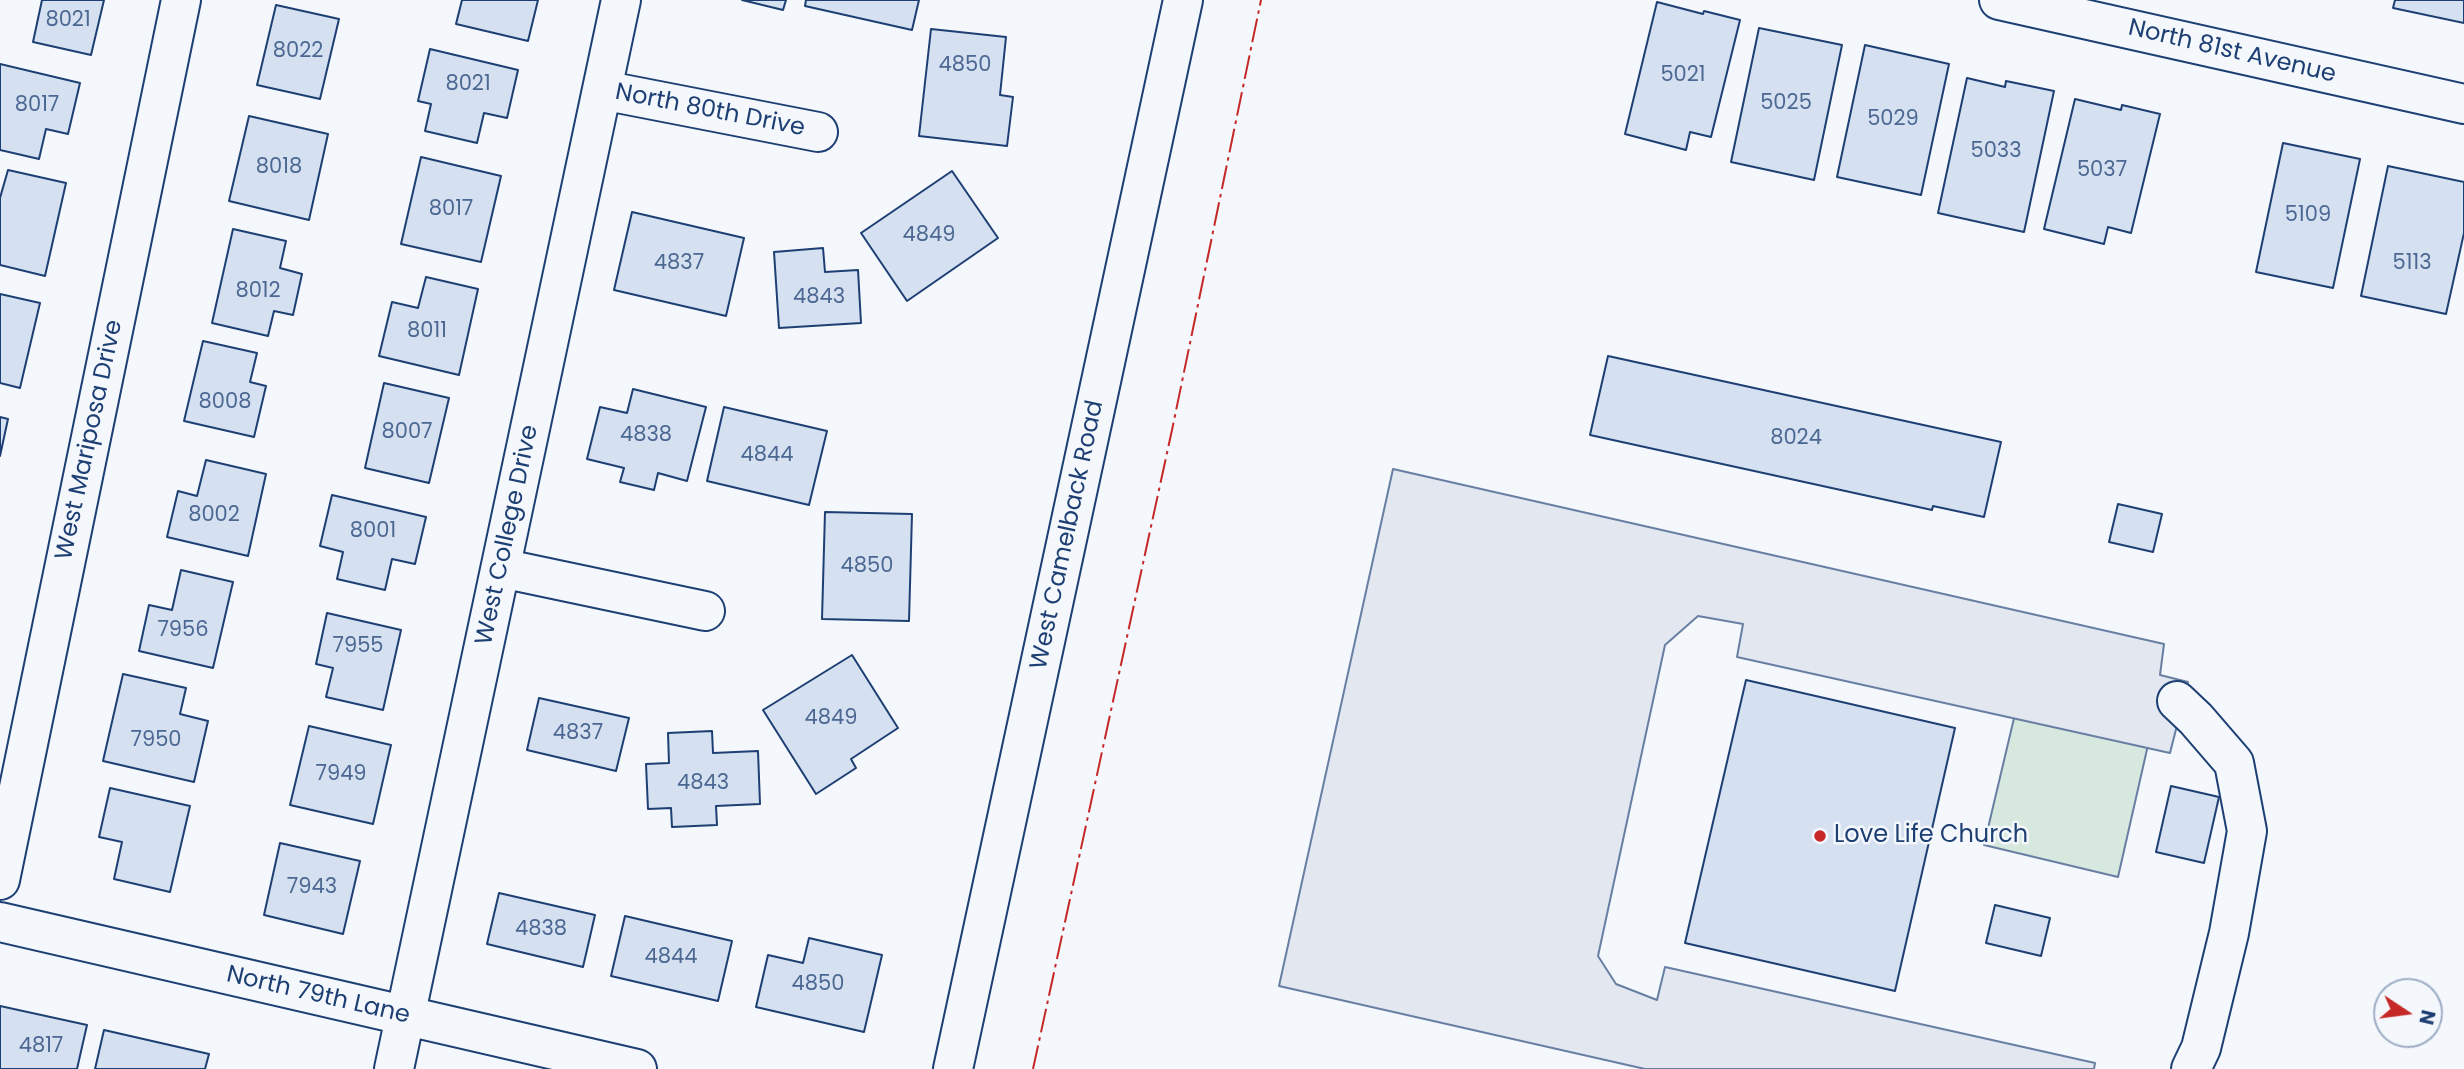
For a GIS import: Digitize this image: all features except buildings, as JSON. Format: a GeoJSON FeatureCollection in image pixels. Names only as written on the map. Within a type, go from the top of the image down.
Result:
{"type":"FeatureCollection","features":[{"type":"Feature","properties":{"kind":"street","name":"West Mariposa Drive"},"geometry":{"type":"LineString","coordinates":[[0,880],[181,0]]}},
{"type":"Feature","properties":{"kind":"street","name":"West College Drive"},"geometry":{"type":"LineString","coordinates":[[394,1069],[621,0]]}},
{"type":"Feature","properties":{"kind":"street","name":"West Camelback Road"},"geometry":{"type":"LineString","coordinates":[[953,1069],[1183,0]]}},
{"type":"Feature","properties":{"kind":"street","name":"North 81st Avenue"},"geometry":{"type":"LineString","coordinates":[[1999,0],[2464,104]]}},
{"type":"Feature","properties":{"kind":"street","name":"North 80th Drive"},"geometry":{"type":"LineString","coordinates":[[602,90],[818,132]]}},
{"type":"Feature","properties":{"kind":"street"},"geometry":{"type":"LineString","coordinates":[[501,568],[705,611]]}},
{"type":"Feature","properties":{"kind":"street"},"geometry":{"type":"LineString","coordinates":[[2177,701],[2234,763],[2248,831],[2229,933],[2202,1048],[2191,1069]]}},
{"type":"Feature","properties":{"kind":"street","name":"North 79th Lane"},"geometry":{"type":"LineString","coordinates":[[0,922],[637,1069]]}},
{"type":"Feature","properties":{"kind":"shaded area"},"geometry":{"type":"Polygon","coordinates":[[[1393,469],[2164,644],[2160,675],[2188,682],[2170,753],[1737,657],[1743,624],[1698,616],[1665,645],[1598,956],[1616,984],[1657,1000],[1665,967],[2095,1063],[2094,1069],[1645,1069],[1279,986],[1393,469]]]}},
{"type":"Feature","properties":{"kind":"shaded area"},"geometry":{"type":"Polygon","coordinates":[[[2015,714],[2148,745],[2118,877],[1984,845],[2015,714]]]}},
{"type":"Feature","properties":{"kind":"power"},"geometry":{"type":"LineString","coordinates":[[1033,1069],[1172,430],[1261,0]]}},
{"type":"Feature","properties":{"kind":"place","name":"Love Life Church"},"geometry":{"type":"Point","coordinates":[1820,836]}}]}
